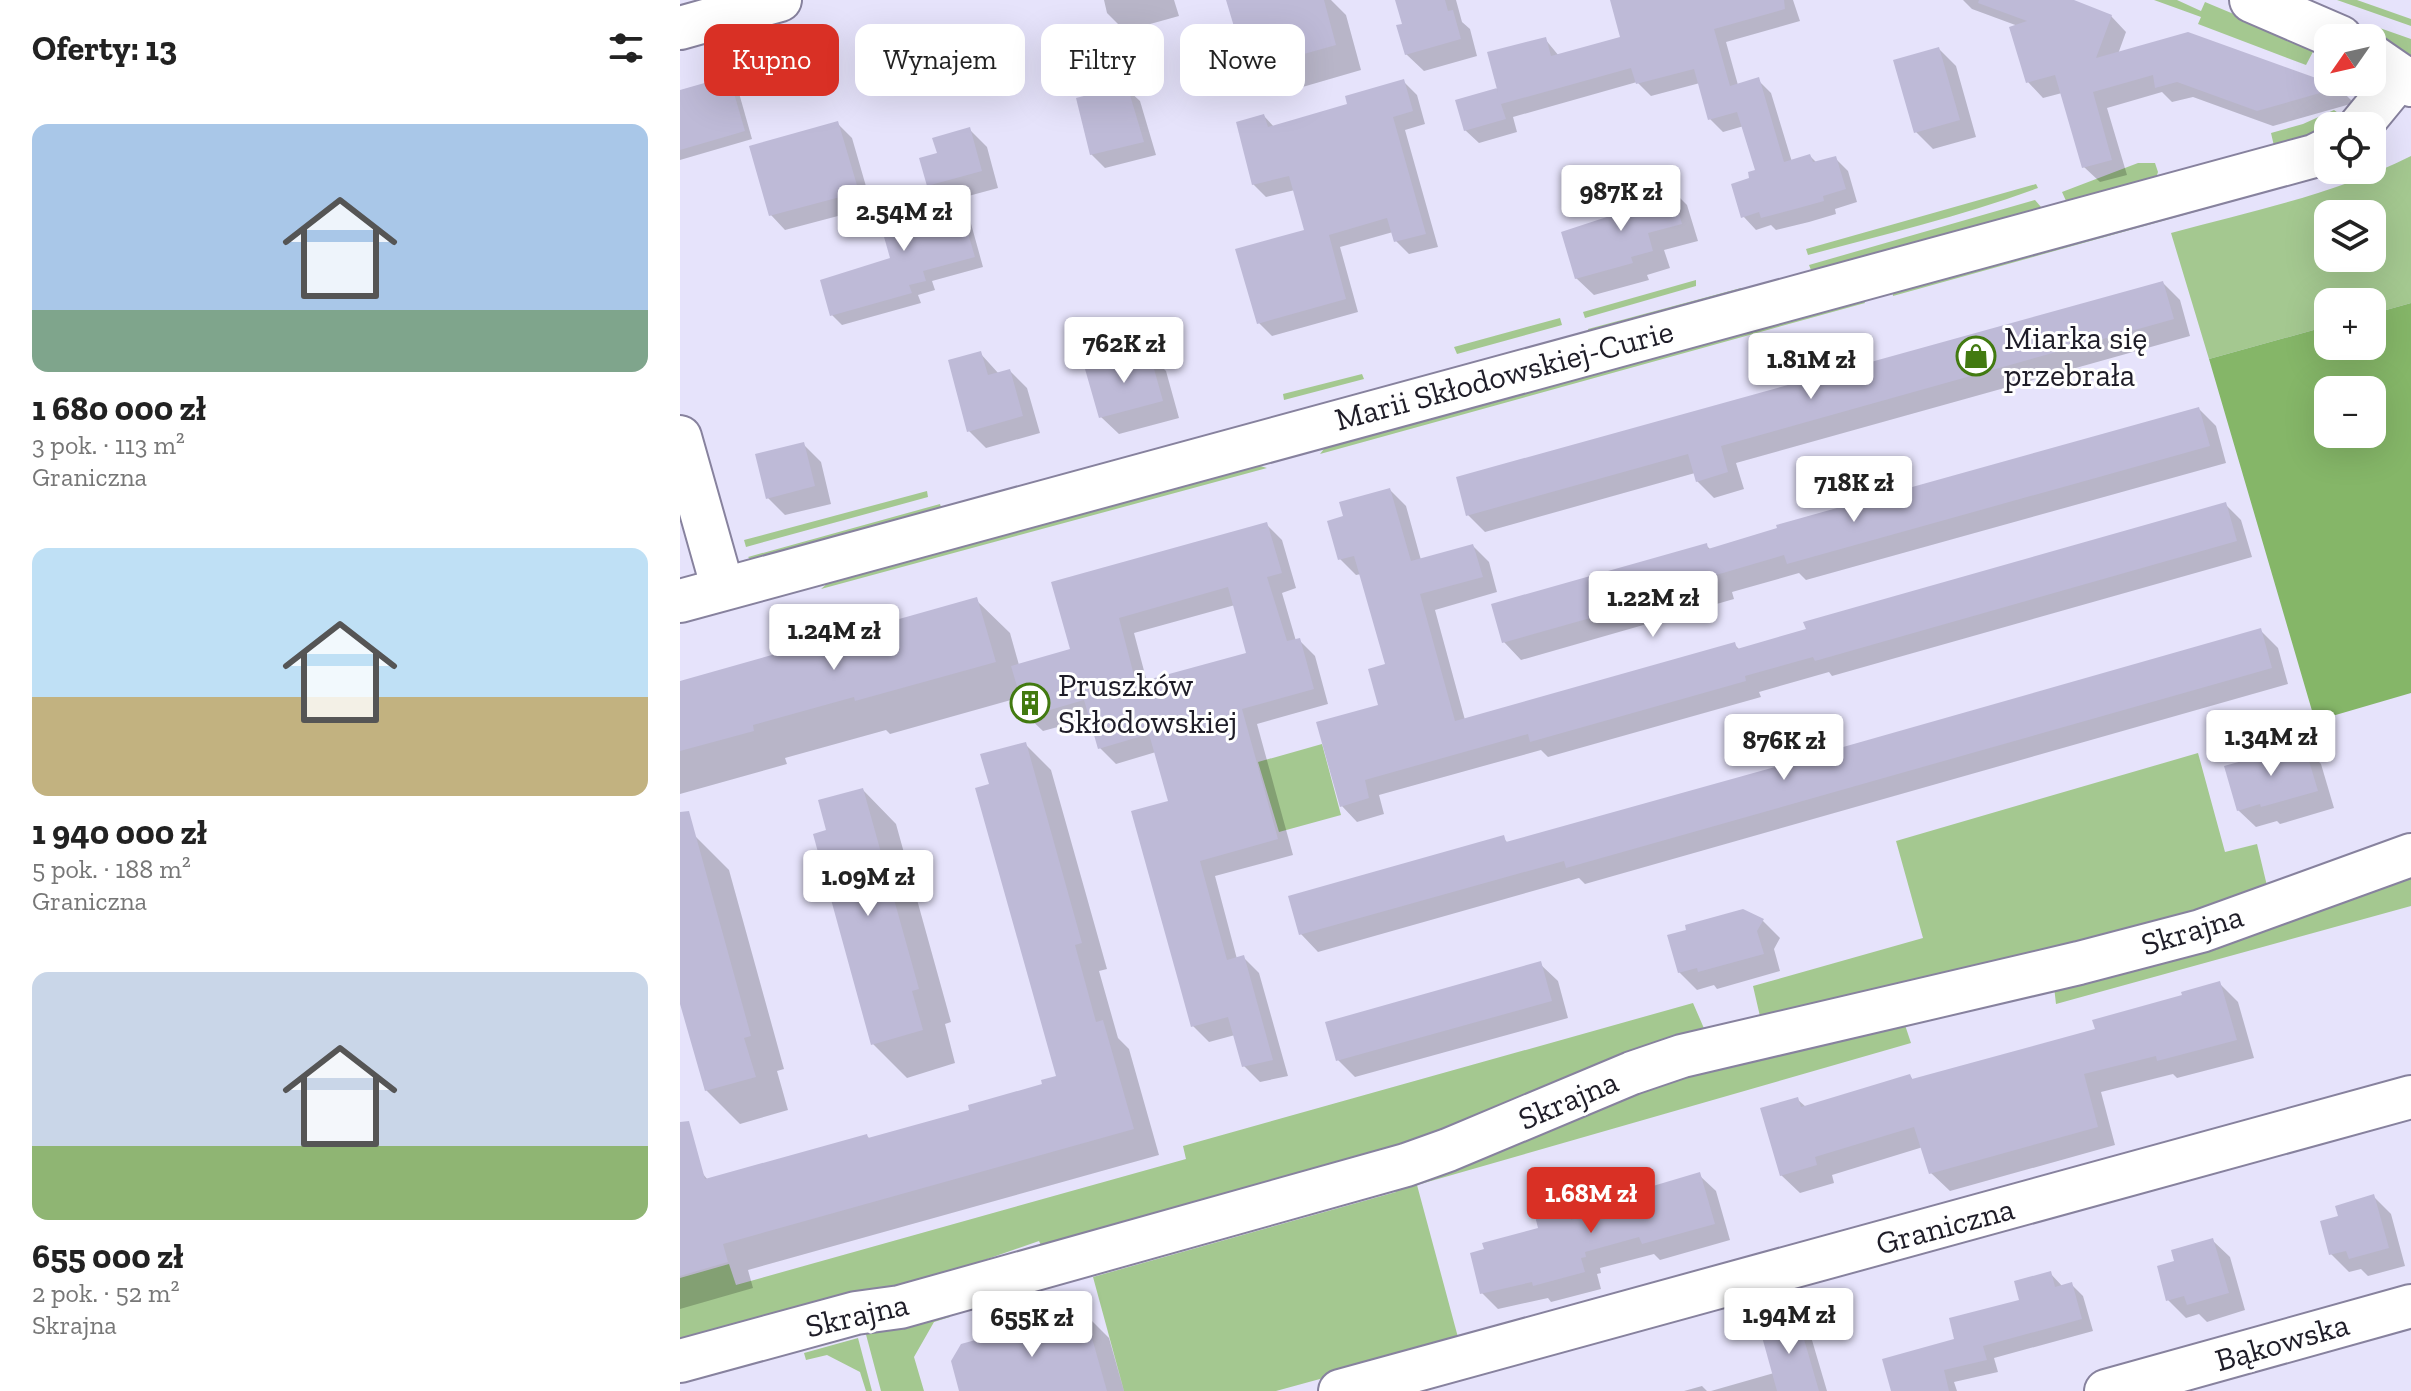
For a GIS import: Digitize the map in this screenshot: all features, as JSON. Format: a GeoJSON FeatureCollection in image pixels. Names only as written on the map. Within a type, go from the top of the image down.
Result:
{"type":"FeatureCollection","features":[{"type":"Feature","properties":{"kind":"street"},"geometry":{"type":"LineString","coordinates":[[680,28],[780,0]]}},
{"type":"Feature","properties":{"kind":"street"},"geometry":{"type":"LineString","coordinates":[[2260,3],[2314,27]]}},
{"type":"Feature","properties":{"kind":"street"},"geometry":{"type":"LineString","coordinates":[[2369,112],[2395,72]]}},
{"type":"Feature","properties":{"kind":"street","name":"Marii Skłodowskiej-Curie"},"geometry":{"type":"LineString","coordinates":[[680,601],[2314,156]]}},
{"type":"Feature","properties":{"kind":"street"},"geometry":{"type":"LineString","coordinates":[[680,437],[723,589]]}},
{"type":"Feature","properties":{"kind":"street","name":"Skrajna"},"geometry":{"type":"LineString","coordinates":[[680,1361],[856,1313],[900,1307],[1364,1177],[1448,1150],[1632,1073],[1682,1056],[2079,963],[2201,931],[2411,855]]}},
{"type":"Feature","properties":{"kind":"street","name":"Graniczna"},"geometry":{"type":"LineString","coordinates":[[1340,1391],[2411,1097]]}},
{"type":"Feature","properties":{"kind":"street","name":"Bąkowska"},"geometry":{"type":"LineString","coordinates":[[2106,1391],[2411,1306]]}},
{"type":"Feature","properties":{"kind":"green space"},"geometry":{"type":"Polygon","coordinates":[[[2154,0],[2177,0],[2201,11],[2205,2],[2314,50],[2306,65],[2198,24],[2201,17],[2154,0]]]}},
{"type":"Feature","properties":{"kind":"green space"},"geometry":{"type":"Polygon","coordinates":[[[2337,0],[2357,0],[2411,19],[2411,26],[2337,0]]]}},
{"type":"Feature","properties":{"kind":"green space"},"geometry":{"type":"Polygon","coordinates":[[[2386,30],[2411,39],[2411,61],[2386,44],[2386,30]]]}},
{"type":"Feature","properties":{"kind":"green space"},"geometry":{"type":"Polygon","coordinates":[[[2314,119],[2314,133],[2274,146],[2271,133],[2314,119]]]}},
{"type":"Feature","properties":{"kind":"green space"},"geometry":{"type":"Polygon","coordinates":[[[2411,156],[2411,303],[2386,310],[2386,288],[2314,288],[2314,330],[2209,359],[2171,233],[2344,184],[2386,184],[2386,167],[2411,156]]]}},
{"type":"Feature","properties":{"kind":"green space"},"geometry":{"type":"Polygon","coordinates":[[[2138,163],[2155,163],[2156,178],[2067,203],[2062,192],[2138,163]]]}},
{"type":"Feature","properties":{"kind":"green space"},"geometry":{"type":"Polygon","coordinates":[[[2314,174],[2314,179],[1893,296],[1892,289],[2314,174]]]}},
{"type":"Feature","properties":{"kind":"green space"},"geometry":{"type":"Polygon","coordinates":[[[2036,184],[2038,188],[1924,224],[1808,255],[1806,249],[2036,184]]]}},
{"type":"Feature","properties":{"kind":"green space"},"geometry":{"type":"Polygon","coordinates":[[[2035,200],[2041,207],[2040,211],[1813,275],[1809,265],[2035,200]]]}},
{"type":"Feature","properties":{"kind":"green space"},"geometry":{"type":"Polygon","coordinates":[[[1696,280],[1696,286],[1585,318],[1583,312],[1696,280]]]}},
{"type":"Feature","properties":{"kind":"green space"},"geometry":{"type":"Polygon","coordinates":[[[1741,288],[1743,294],[1589,333],[1588,329],[1741,288]]]}},
{"type":"Feature","properties":{"kind":"green space"},"geometry":{"type":"Polygon","coordinates":[[[1863,298],[1865,303],[1320,454],[1327,445],[1863,298]]]}},
{"type":"Feature","properties":{"kind":"green space"},"geometry":{"type":"Polygon","coordinates":[[[2411,303],[2411,693],[2315,721],[2209,359],[2314,330],[2314,360],[2386,360],[2386,310],[2411,303]]]}},
{"type":"Feature","properties":{"kind":"green space"},"geometry":{"type":"Polygon","coordinates":[[[1560,318],[1562,325],[1457,354],[1454,347],[1560,318]]]}},
{"type":"Feature","properties":{"kind":"green space"},"geometry":{"type":"Polygon","coordinates":[[[1362,374],[1364,379],[1284,400],[1283,394],[1362,374]]]}},
{"type":"Feature","properties":{"kind":"green space"},"geometry":{"type":"Polygon","coordinates":[[[1257,465],[1267,468],[821,589],[829,582],[1257,465]]]}},
{"type":"Feature","properties":{"kind":"green space"},"geometry":{"type":"Polygon","coordinates":[[[927,491],[928,497],[746,547],[744,540],[927,491]]]}},
{"type":"Feature","properties":{"kind":"green space"},"geometry":{"type":"Polygon","coordinates":[[[940,504],[943,514],[751,560],[748,557],[940,504]]]}},
{"type":"Feature","properties":{"kind":"green space"},"geometry":{"type":"Polygon","coordinates":[[[1322,744],[1341,815],[1279,832],[1258,762],[1322,744]]]}},
{"type":"Feature","properties":{"kind":"green space"},"geometry":{"type":"Polygon","coordinates":[[[2198,753],[2225,852],[2257,844],[2268,890],[2243,905],[1762,1025],[1753,986],[1923,938],[1896,841],[2198,753]]]}},
{"type":"Feature","properties":{"kind":"green space"},"geometry":{"type":"Polygon","coordinates":[[[2411,864],[2411,906],[2056,1004],[2053,978],[2411,864]]]}},
{"type":"Feature","properties":{"kind":"green space"},"geometry":{"type":"Polygon","coordinates":[[[1693,1003],[1706,1033],[1463,1131],[1047,1258],[1039,1241],[933,1278],[856,1293],[680,1338],[680,1278],[729,1264],[736,1285],[1186,1159],[1183,1146],[1693,1003]]]}},
{"type":"Feature","properties":{"kind":"green space"},"geometry":{"type":"Polygon","coordinates":[[[1901,1013],[1911,1043],[1417,1185],[1459,1341],[1276,1391],[1124,1391],[1093,1277],[1396,1192],[1393,1178],[1590,1103],[1901,1013]]]}},
{"type":"Feature","properties":{"kind":"green space"},"geometry":{"type":"Polygon","coordinates":[[[949,1311],[950,1317],[934,1322],[914,1357],[924,1391],[881,1391],[864,1327],[949,1311]]]}},
{"type":"Feature","properties":{"kind":"green space"},"geometry":{"type":"Polygon","coordinates":[[[858,1338],[872,1391],[866,1391],[860,1372],[827,1355],[806,1360],[804,1353],[858,1338]]]}},
{"type":"Feature","properties":{"kind":"building"},"geometry":{"type":"Polygon","coordinates":[[[1226,0],[1324,0],[1336,45],[1305,54],[1305,24],[1233,24],[1226,0]]]}},
{"type":"Feature","properties":{"kind":"building"},"geometry":{"type":"Polygon","coordinates":[[[1395,0],[1445,0],[1448,11],[1453,10],[1461,39],[1405,55],[1396,25],[1402,24],[1395,0]]]}},
{"type":"Feature","properties":{"kind":"building"},"geometry":{"type":"Polygon","coordinates":[[[1610,0],[1784,0],[1785,9],[1714,29],[1730,86],[1759,77],[1784,162],[1810,154],[1813,162],[1836,156],[1846,189],[1823,196],[1824,201],[1761,218],[1759,212],[1741,218],[1731,184],[1749,178],[1748,172],[1755,170],[1737,112],[1708,120],[1694,69],[1636,84],[1631,68],[1501,104],[1506,119],[1464,131],[1455,100],[1497,88],[1487,52],[1546,37],[1551,56],[1620,37],[1610,0]]]}},
{"type":"Feature","properties":{"kind":"building"},"geometry":{"type":"Polygon","coordinates":[[[1979,0],[2074,0],[2112,15],[2096,58],[2188,32],[2314,77],[2314,95],[2257,111],[2177,82],[2155,88],[2153,75],[2093,92],[2112,160],[2082,168],[2055,75],[2026,83],[2009,27],[2027,21],[1978,3],[1979,0]]]}},
{"type":"Feature","properties":{"kind":"building"},"geometry":{"type":"Polygon","coordinates":[[[1939,47],[1960,120],[1914,133],[1893,60],[1939,47]]]}},
{"type":"Feature","properties":{"kind":"building"},"geometry":{"type":"Polygon","coordinates":[[[1404,79],[1413,111],[1393,117],[1426,234],[1394,242],[1387,218],[1329,235],[1346,299],[1257,324],[1235,249],[1304,230],[1289,176],[1252,185],[1236,122],[1264,114],[1268,127],[1347,104],[1345,96],[1404,79]]]}},
{"type":"Feature","properties":{"kind":"building"},"geometry":{"type":"Polygon","coordinates":[[[704,83],[704,96],[735,96],[745,131],[680,150],[680,90],[704,83]]]}},
{"type":"Feature","properties":{"kind":"building"},"geometry":{"type":"Polygon","coordinates":[[[1130,96],[1144,142],[1090,155],[1076,98],[1130,96]]]}},
{"type":"Feature","properties":{"kind":"building"},"geometry":{"type":"Polygon","coordinates":[[[838,121],[859,192],[769,216],[749,146],[838,121]]]}},
{"type":"Feature","properties":{"kind":"building"},"geometry":{"type":"Polygon","coordinates":[[[970,127],[982,171],[927,186],[919,158],[937,153],[932,138],[970,127]]]}},
{"type":"Feature","properties":{"kind":"building"},"geometry":{"type":"Polygon","coordinates":[[[1671,186],[1682,224],[1648,233],[1653,251],[1631,257],[1633,263],[1575,279],[1561,232],[1616,214],[1613,203],[1671,186]]]}},
{"type":"Feature","properties":{"kind":"building"},"geometry":{"type":"Polygon","coordinates":[[[955,190],[975,257],[923,271],[926,281],[909,285],[912,293],[830,316],[820,280],[890,258],[877,212],[955,190]]]}},
{"type":"Feature","properties":{"kind":"building"},"geometry":{"type":"Polygon","coordinates":[[[2163,281],[2174,319],[1721,446],[1728,472],[1696,482],[1688,454],[1466,516],[1456,477],[2163,281]]]}},
{"type":"Feature","properties":{"kind":"building"},"geometry":{"type":"Polygon","coordinates":[[[981,351],[988,375],[1010,369],[1023,416],[967,432],[948,360],[981,351]]]}},
{"type":"Feature","properties":{"kind":"building"},"geometry":{"type":"Polygon","coordinates":[[[1149,351],[1163,401],[1099,418],[1085,369],[1149,351]]]}},
{"type":"Feature","properties":{"kind":"building"},"geometry":{"type":"Polygon","coordinates":[[[2199,407],[2210,446],[1787,564],[1784,555],[1716,575],[1718,582],[1502,643],[1491,604],[1707,543],[1708,549],[1777,528],[1776,525],[2199,407]]]}},
{"type":"Feature","properties":{"kind":"building"},"geometry":{"type":"Polygon","coordinates":[[[804,442],[815,486],[766,499],[755,454],[804,442]]]}},
{"type":"Feature","properties":{"kind":"building"},"geometry":{"type":"Polygon","coordinates":[[[1390,488],[1411,561],[1473,544],[1483,577],[1420,594],[1455,721],[1735,642],[1737,649],[1806,629],[1803,622],[2226,502],[2237,541],[1815,661],[1813,657],[1745,676],[1746,681],[1530,742],[1528,734],[1365,780],[1369,798],[1340,807],[1316,722],[1378,705],[1368,669],[1385,664],[1354,556],[1338,560],[1327,521],[1343,516],[1339,502],[1390,488]]]}},
{"type":"Feature","properties":{"kind":"building"},"geometry":{"type":"Polygon","coordinates":[[[1267,522],[1282,573],[1267,577],[1287,641],[1300,638],[1314,689],[1242,709],[1278,839],[1200,861],[1227,960],[1244,955],[1273,1060],[1242,1067],[1228,1017],[1191,1027],[1131,811],[1168,801],[1149,734],[1098,749],[1084,700],[1026,717],[1011,666],[1070,649],[1051,582],[1267,522]],[[1228,587],[1119,618],[1136,683],[1246,653],[1228,587]]]}},
{"type":"Feature","properties":{"kind":"building"},"geometry":{"type":"Polygon","coordinates":[[[977,597],[996,662],[753,725],[754,731],[680,751],[680,681],[977,597]]]}},
{"type":"Feature","properties":{"kind":"building"},"geometry":{"type":"Polygon","coordinates":[[[2261,628],[2272,668],[1566,868],[1564,861],[1299,935],[1288,896],[1504,835],[1506,842],[1775,767],[1768,739],[1801,730],[1808,757],[2261,628]]]}},
{"type":"Feature","properties":{"kind":"building"},"geometry":{"type":"Polygon","coordinates":[[[1026,742],[1082,943],[1075,945],[1096,1022],[1103,1020],[1134,1129],[723,1244],[728,1262],[680,1276],[680,1122],[689,1121],[705,1179],[867,1134],[868,1138],[969,1110],[968,1105],[1042,1084],[1041,1080],[1056,1076],[975,788],[989,784],[980,754],[1026,742]]]}},
{"type":"Feature","properties":{"kind":"building"},"geometry":{"type":"Polygon","coordinates":[[[2304,744],[2318,791],[2237,811],[2224,766],[2304,744]]]}},
{"type":"Feature","properties":{"kind":"building"},"geometry":{"type":"Polygon","coordinates":[[[863,788],[919,989],[912,991],[923,1030],[871,1045],[813,834],[826,830],[818,800],[863,788]]]}},
{"type":"Feature","properties":{"kind":"building"},"geometry":{"type":"Polygon","coordinates":[[[689,811],[751,1036],[744,1038],[756,1077],[705,1091],[680,1004],[680,812],[689,811]]]}},
{"type":"Feature","properties":{"kind":"building"},"geometry":{"type":"Polygon","coordinates":[[[1743,909],[1764,919],[1757,931],[1764,954],[1698,972],[1697,968],[1678,973],[1667,935],[1686,930],[1685,925],[1743,909]]]}},
{"type":"Feature","properties":{"kind":"building"},"geometry":{"type":"Polygon","coordinates":[[[1541,961],[1552,1001],[1336,1061],[1325,1022],[1541,961]]]}},
{"type":"Feature","properties":{"kind":"building"},"geometry":{"type":"Polygon","coordinates":[[[2220,981],[2237,1040],[2157,1061],[2156,1056],[2084,1074],[2098,1127],[1929,1174],[1914,1127],[1815,1157],[1817,1165],[1780,1176],[1760,1108],[1798,1097],[1801,1107],[1910,1074],[1912,1079],[2095,1029],[2092,1020],[2220,981]]]}},
{"type":"Feature","properties":{"kind":"building"},"geometry":{"type":"Polygon","coordinates":[[[1700,1172],[1715,1224],[1642,1244],[1639,1237],[1585,1252],[1586,1257],[1581,1258],[1585,1272],[1533,1286],[1532,1282],[1480,1294],[1470,1253],[1484,1249],[1482,1243],[1538,1228],[1535,1216],[1568,1207],[1571,1220],[1628,1201],[1626,1194],[1700,1172]]]}},
{"type":"Feature","properties":{"kind":"building"},"geometry":{"type":"Polygon","coordinates":[[[2374,1194],[2389,1248],[2349,1259],[2346,1251],[2329,1255],[2320,1221],[2338,1216],[2335,1206],[2374,1194]]]}},
{"type":"Feature","properties":{"kind":"building"},"geometry":{"type":"Polygon","coordinates":[[[2213,1238],[2229,1293],[2187,1305],[2184,1296],[2166,1301],[2157,1266],[2174,1261],[2171,1250],[2213,1238]]]}},
{"type":"Feature","properties":{"kind":"building"},"geometry":{"type":"Polygon","coordinates":[[[2051,1271],[2055,1287],[2072,1282],[2082,1319],[1983,1346],[1987,1360],[1944,1370],[1949,1391],[1891,1391],[1882,1359],[1954,1339],[1949,1318],[2019,1300],[2014,1281],[2051,1271]]]}},
{"type":"Feature","properties":{"kind":"building"},"geometry":{"type":"Polygon","coordinates":[[[1084,1310],[1107,1391],[959,1391],[951,1361],[961,1344],[1084,1310]]]}},
{"type":"Feature","properties":{"kind":"building"},"geometry":{"type":"Polygon","coordinates":[[[1797,1315],[1819,1391],[1777,1391],[1759,1326],[1797,1315]]]}},
{"type":"Feature","properties":{"kind":"place","name":"Miarka się przebrała"},"geometry":{"type":"Point","coordinates":[1976,356]}},
{"type":"Feature","properties":{"kind":"place","name":"Pruszków Skłodowskiej"},"geometry":{"type":"Point","coordinates":[1030,703]}}]}
